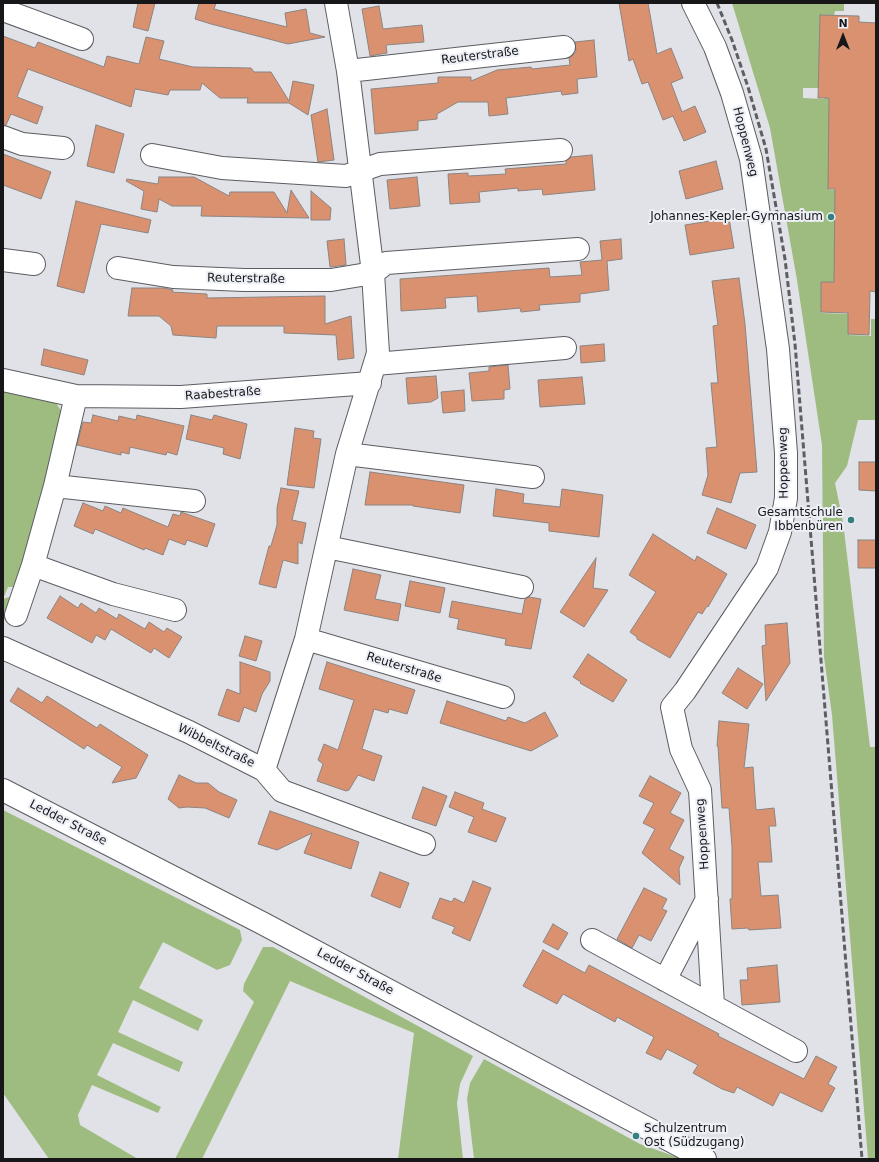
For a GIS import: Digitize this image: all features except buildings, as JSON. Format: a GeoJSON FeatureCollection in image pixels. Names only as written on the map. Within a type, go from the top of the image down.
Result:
{"type":"FeatureCollection","features":[{"type":"Feature","properties":{"kind":"street"},"geometry":{"type":"LineString","coordinates":[[264,770],[306,639],[347,454],[378,353],[373,273],[361,171],[348,71],[336,3]]}},
{"type":"Feature","properties":{"kind":"street","name":"Hoppenweg"},"geometry":{"type":"LineString","coordinates":[[693,3],[716,47],[732,93],[751,159],[778,349],[786,453],[786,498],[780,532],[767,568],[685,691],[672,707],[681,749],[700,790],[713,1006]]}},
{"type":"Feature","properties":{"kind":"street"},"geometry":{"type":"LineString","coordinates":[[3,10],[82,39]]}},
{"type":"Feature","properties":{"kind":"street","name":"Reuterstraße"},"geometry":{"type":"LineString","coordinates":[[348,71],[564,47]]}},
{"type":"Feature","properties":{"kind":"street"},"geometry":{"type":"LineString","coordinates":[[3,137],[22,144],[63,148]]}},
{"type":"Feature","properties":{"kind":"street"},"geometry":{"type":"LineString","coordinates":[[152,155],[222,168],[346,176],[380,164],[560,150]]}},
{"type":"Feature","properties":{"kind":"street","name":"Reuterstraße"},"geometry":{"type":"LineString","coordinates":[[118,268],[173,277],[244,280],[331,280],[373,273],[386,263],[578,249]]}},
{"type":"Feature","properties":{"kind":"street"},"geometry":{"type":"LineString","coordinates":[[3,260],[34,264]]}},
{"type":"Feature","properties":{"kind":"street"},"geometry":{"type":"LineString","coordinates":[[372,374],[565,348]]}},
{"type":"Feature","properties":{"kind":"street","name":"Raabestraße"},"geometry":{"type":"LineString","coordinates":[[3,380],[76,396],[181,397],[372,374]]}},
{"type":"Feature","properties":{"kind":"street"},"geometry":{"type":"LineString","coordinates":[[16,615],[33,565],[55,486],[76,396]]}},
{"type":"Feature","properties":{"kind":"street"},"geometry":{"type":"LineString","coordinates":[[347,454],[533,476]]}},
{"type":"Feature","properties":{"kind":"street"},"geometry":{"type":"LineString","coordinates":[[55,486],[194,501]]}},
{"type":"Feature","properties":{"kind":"street"},"geometry":{"type":"LineString","coordinates":[[327,547],[522,587]]}},
{"type":"Feature","properties":{"kind":"street"},"geometry":{"type":"LineString","coordinates":[[33,565],[113,594],[175,610]]}},
{"type":"Feature","properties":{"kind":"street","name":"Reuterstraße"},"geometry":{"type":"LineString","coordinates":[[306,639],[503,697]]}},
{"type":"Feature","properties":{"kind":"street","name":"Wibbeltstraße"},"geometry":{"type":"LineString","coordinates":[[3,648],[189,732],[264,770],[282,791],[424,844]]}},
{"type":"Feature","properties":{"kind":"street","name":"Ledder Straße"},"geometry":{"type":"LineString","coordinates":[[3,790],[255,919],[705,1159]]}},
{"type":"Feature","properties":{"kind":"street"},"geometry":{"type":"LineString","coordinates":[[665,980],[707,899]]}},
{"type":"Feature","properties":{"kind":"street"},"geometry":{"type":"LineString","coordinates":[[592,940],[796,1051]]}},
{"type":"Feature","properties":{"kind":"green space"},"geometry":{"type":"Polygon","coordinates":[[[732,3],[844,3],[844,11],[835,11],[819,88],[803,88],[803,98],[824,99],[825,96],[830,96],[829,190],[836,190],[835,283],[822,283],[821,313],[849,314],[849,335],[871,336],[871,319],[876,319],[876,420],[858,420],[847,466],[835,483],[843,522],[870,747],[876,747],[876,1159],[868,1159],[832,715],[824,657],[822,445],[797,280],[770,128],[732,3]]]}},
{"type":"Feature","properties":{"kind":"green space"},"geometry":{"type":"Polygon","coordinates":[[[3,391],[56,403],[62,412],[48,481],[38,503],[17,587],[8,587],[3,599],[3,391]]]}},
{"type":"Feature","properties":{"kind":"green space"},"geometry":{"type":"Polygon","coordinates":[[[9,597],[11,602],[3,623],[3,599],[9,597]]]}},
{"type":"Feature","properties":{"kind":"green space"},"geometry":{"type":"Polygon","coordinates":[[[3,810],[240,930],[242,940],[230,965],[217,970],[163,942],[139,988],[203,1020],[198,1031],[133,1000],[118,1032],[183,1062],[179,1072],[113,1043],[97,1075],[161,1107],[158,1113],[92,1085],[78,1115],[80,1125],[138,1159],[49,1159],[3,1093],[3,810]]]}},
{"type":"Feature","properties":{"kind":"green space"},"geometry":{"type":"Polygon","coordinates":[[[263,947],[273,947],[473,1056],[460,1084],[457,1103],[463,1159],[398,1159],[414,1033],[290,981],[202,1159],[175,1159],[254,1002],[243,991],[244,984],[263,947]]]}},
{"type":"Feature","properties":{"kind":"green space"},"geometry":{"type":"Polygon","coordinates":[[[484,1059],[640,1144],[682,1159],[474,1159],[467,1099],[470,1083],[484,1059]]]}},
{"type":"Feature","properties":{"kind":"railway"},"geometry":{"type":"LineString","coordinates":[[717,3],[732,40],[748,87],[766,149],[785,259],[795,344],[862,1159]]}},
{"type":"Feature","properties":{"kind":"place","name":"Johannes-Kepler-Gymnasium"},"geometry":{"type":"Point","coordinates":[831,217]}},
{"type":"Feature","properties":{"kind":"place","name":"Gesamtschule Ibbenbüren"},"geometry":{"type":"Point","coordinates":[851,520]}},
{"type":"Feature","properties":{"kind":"place","name":"Schulzentrum Ost (Südzugang)"},"geometry":{"type":"Point","coordinates":[636,1136]}}]}
